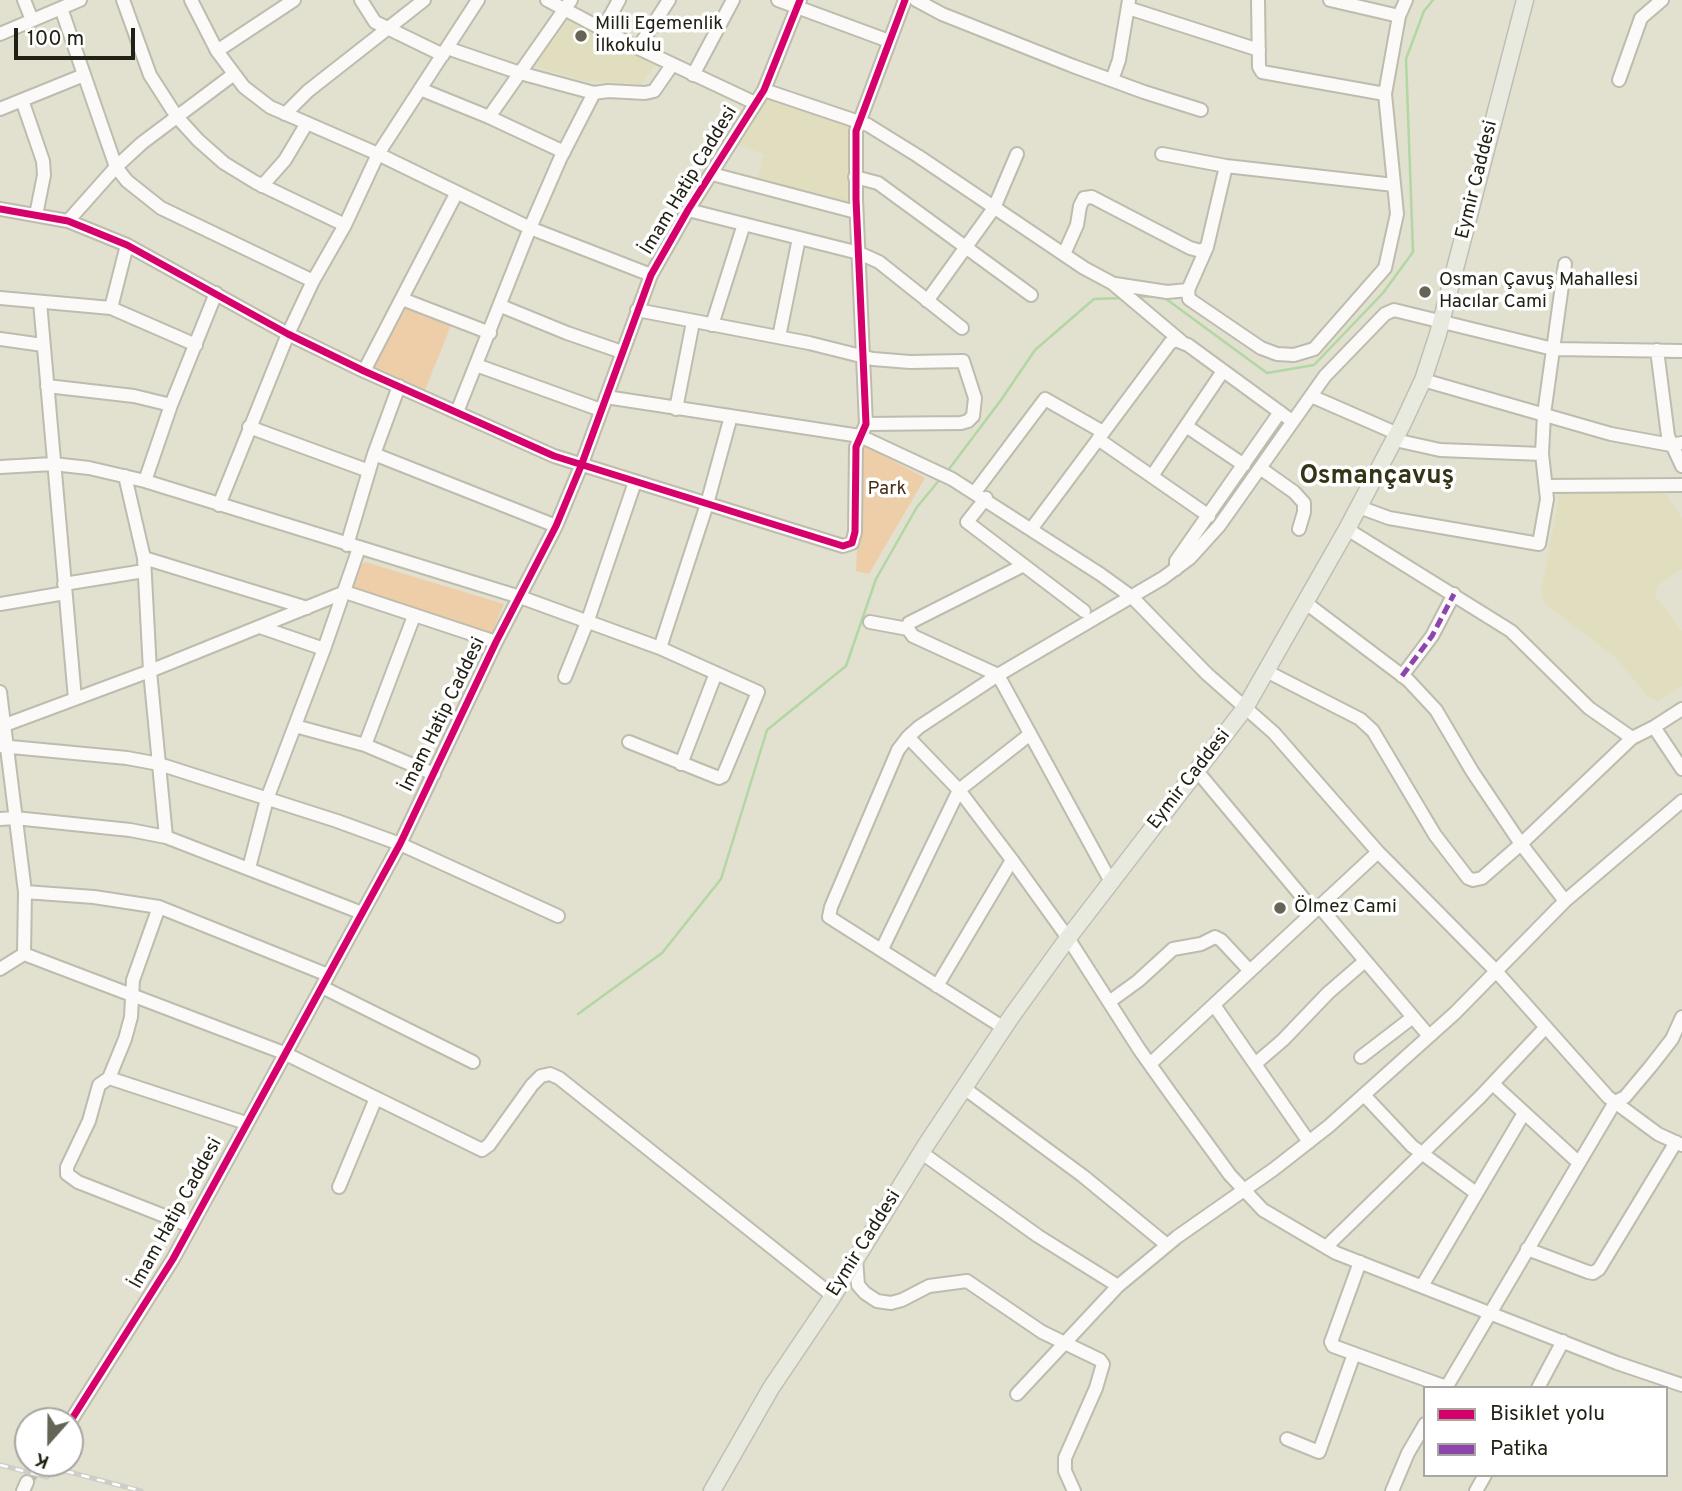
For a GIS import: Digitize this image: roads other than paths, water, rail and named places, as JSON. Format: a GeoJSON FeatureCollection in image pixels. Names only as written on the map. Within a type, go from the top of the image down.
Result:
{"type":"FeatureCollection","features":[{"type":"Feature","properties":{"kind":"main road","name":"Eymir Caddesi"},"geometry":{"type":"LineString","coordinates":[[712,1491],[771,1388],[1004,1028],[1068,937],[1245,708],[1268,672],[1359,507],[1423,380],[1525,0]]}},
{"type":"Feature","properties":{"kind":"street"},"geometry":{"type":"LineString","coordinates":[[24,0],[32,20]]}},
{"type":"Feature","properties":{"kind":"street"},"geometry":{"type":"LineString","coordinates":[[0,34],[80,0]]}},
{"type":"Feature","properties":{"kind":"street"},"geometry":{"type":"LineString","coordinates":[[123,0],[150,75],[177,117],[224,163],[262,186],[345,225]]}},
{"type":"Feature","properties":{"kind":"street"},"geometry":{"type":"LineString","coordinates":[[191,0],[216,51],[244,87],[270,107],[378,154],[530,228],[651,275]]}},
{"type":"Feature","properties":{"kind":"street"},"geometry":{"type":"LineString","coordinates":[[216,51],[294,0]]}},
{"type":"Feature","properties":{"kind":"street"},"geometry":{"type":"LineString","coordinates":[[361,0],[375,22],[445,52],[594,93],[654,91],[672,65]]}},
{"type":"Feature","properties":{"kind":"street"},"geometry":{"type":"LineString","coordinates":[[285,114],[308,91],[424,0]]}},
{"type":"Feature","properties":{"kind":"street"},"geometry":{"type":"LineString","coordinates":[[219,505],[288,334],[313,281],[345,225],[378,154],[478,0]]}},
{"type":"Feature","properties":{"kind":"street"},"geometry":{"type":"LineString","coordinates":[[547,0],[568,5],[603,29],[638,48],[755,103]]}},
{"type":"Feature","properties":{"kind":"street"},"geometry":{"type":"LineString","coordinates":[[603,29],[619,0]]}},
{"type":"Feature","properties":{"kind":"street"},"geometry":{"type":"LineString","coordinates":[[638,48],[669,0]]}},
{"type":"Feature","properties":{"kind":"street"},"geometry":{"type":"LineString","coordinates":[[693,75],[733,0]]}},
{"type":"Feature","properties":{"kind":"street"},"geometry":{"type":"LineString","coordinates":[[778,0],[799,4],[889,41]]}},
{"type":"Feature","properties":{"kind":"street"},"geometry":{"type":"LineString","coordinates":[[0,209],[68,221],[127,245],[288,334],[364,371],[581,466],[843,546],[852,543],[856,516],[856,447],[863,430],[864,356],[855,177],[858,122],[905,0]]}},
{"type":"Feature","properties":{"kind":"street"},"geometry":{"type":"LineString","coordinates":[[916,0],[942,14],[1112,80],[1201,110]]}},
{"type":"Feature","properties":{"kind":"street"},"geometry":{"type":"LineString","coordinates":[[1258,0],[1259,67],[1262,72],[1385,94]]}},
{"type":"Feature","properties":{"kind":"street"},"geometry":{"type":"LineString","coordinates":[[1330,0],[1399,16]]}},
{"type":"Feature","properties":{"kind":"street"},"geometry":{"type":"LineString","coordinates":[[1226,166],[1207,247],[1188,290],[1189,299],[1261,348],[1277,354],[1294,355],[1314,348],[1385,268],[1397,215],[1385,94],[1399,16],[1406,0]]}},
{"type":"Feature","properties":{"kind":"street"},"geometry":{"type":"LineString","coordinates":[[1619,80],[1641,18],[1662,0]]}},
{"type":"Feature","properties":{"kind":"street","name":"İmam Hatip Caddesi"},"geometry":{"type":"LineString","coordinates":[[79,1407],[173,1259],[400,844],[496,642],[555,526],[581,466],[651,275],[688,210],[764,90],[799,4]]}},
{"type":"Feature","properties":{"kind":"street"},"geometry":{"type":"LineString","coordinates":[[1112,80],[1119,60],[1129,4],[1259,50]]}},
{"type":"Feature","properties":{"kind":"street"},"geometry":{"type":"LineString","coordinates":[[489,117],[568,5]]}},
{"type":"Feature","properties":{"kind":"street"},"geometry":{"type":"LineString","coordinates":[[61,8],[116,167],[127,181],[160,208],[313,281]]}},
{"type":"Feature","properties":{"kind":"street"},"geometry":{"type":"LineString","coordinates":[[68,221],[116,167],[142,143],[234,74]]}},
{"type":"Feature","properties":{"kind":"street"},"geometry":{"type":"LineString","coordinates":[[0,109],[84,75]]}},
{"type":"Feature","properties":{"kind":"street"},"geometry":{"type":"LineString","coordinates":[[420,89],[564,152]]}},
{"type":"Feature","properties":{"kind":"street"},"geometry":{"type":"LineString","coordinates":[[764,90],[868,125],[918,156],[1112,283],[1181,341],[1292,421]]}},
{"type":"Feature","properties":{"kind":"street"},"geometry":{"type":"LineString","coordinates":[[457,412],[530,228],[594,93]]}},
{"type":"Feature","properties":{"kind":"street"},"geometry":{"type":"LineString","coordinates":[[22,100],[43,161],[44,175],[36,215]]}},
{"type":"Feature","properties":{"kind":"street"},"geometry":{"type":"LineString","coordinates":[[262,186],[285,160],[307,123]]}},
{"type":"Feature","properties":{"kind":"street"},"geometry":{"type":"LineString","coordinates":[[927,301],[994,208],[1017,154]]}},
{"type":"Feature","properties":{"kind":"street"},"geometry":{"type":"LineString","coordinates":[[1162,154],[1226,166],[1394,184]]}},
{"type":"Feature","properties":{"kind":"street"},"geometry":{"type":"LineString","coordinates":[[712,174],[856,212]]}},
{"type":"Feature","properties":{"kind":"street"},"geometry":{"type":"LineString","coordinates":[[855,177],[878,183],[1031,295]]}},
{"type":"Feature","properties":{"kind":"street"},"geometry":{"type":"LineString","coordinates":[[364,371],[456,194]]}},
{"type":"Feature","properties":{"kind":"street"},"geometry":{"type":"LineString","coordinates":[[1064,254],[1076,225],[1080,206],[1084,198],[1092,197],[1190,248],[1201,251],[1207,247]]}},
{"type":"Feature","properties":{"kind":"street"},"geometry":{"type":"LineString","coordinates":[[688,210],[859,253],[887,267],[962,328]]}},
{"type":"Feature","properties":{"kind":"street"},"geometry":{"type":"LineString","coordinates":[[712,325],[744,224]]}},
{"type":"Feature","properties":{"kind":"street"},"geometry":{"type":"LineString","coordinates":[[779,337],[799,238]]}},
{"type":"Feature","properties":{"kind":"street"},"geometry":{"type":"LineString","coordinates":[[111,308],[127,245]]}},
{"type":"Feature","properties":{"kind":"street"},"geometry":{"type":"LineString","coordinates":[[1359,507],[1389,517],[1539,544],[1547,499],[1542,454],[1544,414],[1565,264]]}},
{"type":"Feature","properties":{"kind":"street"},"geometry":{"type":"LineString","coordinates":[[1112,283],[1167,292],[1188,290]]}},
{"type":"Feature","properties":{"kind":"street"},"geometry":{"type":"LineString","coordinates":[[145,481],[171,405],[216,293]]}},
{"type":"Feature","properties":{"kind":"street"},"geometry":{"type":"LineString","coordinates":[[0,298],[111,308],[195,345]]}},
{"type":"Feature","properties":{"kind":"street"},"geometry":{"type":"LineString","coordinates":[[402,299],[489,332]]}},
{"type":"Feature","properties":{"kind":"street"},"geometry":{"type":"LineString","coordinates":[[40,302],[75,699]]}},
{"type":"Feature","properties":{"kind":"street"},"geometry":{"type":"LineString","coordinates":[[500,306],[622,352]]}},
{"type":"Feature","properties":{"kind":"street"},"geometry":{"type":"LineString","coordinates":[[606,397],[676,409],[863,430],[961,424],[973,416],[975,398],[963,361],[910,362],[864,356],[637,310]]}},
{"type":"Feature","properties":{"kind":"street"},"geometry":{"type":"LineString","coordinates":[[1004,1028],[882,949],[835,922],[829,914],[898,750],[908,737],[998,675],[1176,569],[1207,541],[1325,376],[1385,314],[1394,310],[1553,349],[1682,351]]}},
{"type":"Feature","properties":{"kind":"street"},"geometry":{"type":"LineString","coordinates":[[676,409],[693,322]]}},
{"type":"Feature","properties":{"kind":"street"},"geometry":{"type":"LineString","coordinates":[[0,339],[43,345]]}},
{"type":"Feature","properties":{"kind":"street"},"geometry":{"type":"LineString","coordinates":[[1032,528],[1170,343],[1181,341]]}},
{"type":"Feature","properties":{"kind":"street"},"geometry":{"type":"LineString","coordinates":[[1657,350],[1668,436],[1677,444],[1682,466]]}},
{"type":"Feature","properties":{"kind":"street"},"geometry":{"type":"LineString","coordinates":[[476,365],[601,410]]}},
{"type":"Feature","properties":{"kind":"street"},"geometry":{"type":"LineString","coordinates":[[1152,476],[1223,371]]}},
{"type":"Feature","properties":{"kind":"street"},"geometry":{"type":"LineString","coordinates":[[1423,380],[1611,434],[1677,444]]}},
{"type":"Feature","properties":{"kind":"street"},"geometry":{"type":"LineString","coordinates":[[47,386],[134,396],[171,405]]}},
{"type":"Feature","properties":{"kind":"street"},"geometry":{"type":"LineString","coordinates":[[249,868],[267,799],[345,592],[369,471],[399,386]]}},
{"type":"Feature","properties":{"kind":"street"},"geometry":{"type":"LineString","coordinates":[[1311,396],[1396,437],[1440,450],[1542,454]]}},
{"type":"Feature","properties":{"kind":"street"},"geometry":{"type":"LineString","coordinates":[[1084,611],[967,523],[981,495],[1045,399],[1100,435],[1209,516]]}},
{"type":"Feature","properties":{"kind":"street"},"geometry":{"type":"LineString","coordinates":[[1176,569],[1176,561],[1280,412]]}},
{"type":"Feature","properties":{"kind":"street"},"geometry":{"type":"LineString","coordinates":[[660,648],[707,504],[731,416]]}},
{"type":"Feature","properties":{"kind":"street"},"geometry":{"type":"LineString","coordinates":[[1186,426],[1244,465]]}},
{"type":"Feature","properties":{"kind":"street"},"geometry":{"type":"LineString","coordinates":[[250,428],[369,471]]}},
{"type":"Feature","properties":{"kind":"street"},"geometry":{"type":"LineString","coordinates":[[863,430],[981,495],[1132,597],[1207,674],[1274,733],[1378,852],[1495,970],[1615,1102],[1658,1134],[1679,1144],[1599,1269],[1593,1273],[1588,1272],[1527,1249]]}},
{"type":"Feature","properties":{"kind":"street"},"geometry":{"type":"LineString","coordinates":[[374,454],[555,526]]}},
{"type":"Feature","properties":{"kind":"street"},"geometry":{"type":"LineString","coordinates":[[0,467],[53,464],[145,481],[588,620],[660,648],[758,692],[723,776],[719,778],[629,742]]}},
{"type":"Feature","properties":{"kind":"street"},"geometry":{"type":"LineString","coordinates":[[1260,468],[1294,492],[1304,503],[1299,529]]}},
{"type":"Feature","properties":{"kind":"street"},"geometry":{"type":"LineString","coordinates":[[125,476],[144,564],[150,671],[166,837]]}},
{"type":"Feature","properties":{"kind":"street"},"geometry":{"type":"LineString","coordinates":[[565,677],[588,620],[635,482]]}},
{"type":"Feature","properties":{"kind":"street"},"geometry":{"type":"LineString","coordinates":[[1546,486],[1682,485]]}},
{"type":"Feature","properties":{"kind":"street"},"geometry":{"type":"LineString","coordinates":[[1347,529],[1511,631],[1589,708],[1632,738]]}},
{"type":"Feature","properties":{"kind":"street"},"geometry":{"type":"LineString","coordinates":[[0,604],[64,589],[144,564],[307,608]]}},
{"type":"Feature","properties":{"kind":"street"},"geometry":{"type":"LineString","coordinates":[[908,629],[909,624],[1022,566]]}},
{"type":"Feature","properties":{"kind":"street"},"geometry":{"type":"LineString","coordinates":[[5,725],[150,671],[345,592],[496,642]]}},
{"type":"Feature","properties":{"kind":"street"},"geometry":{"type":"LineString","coordinates":[[1402,676],[1432,636],[1454,594]]}},
{"type":"Feature","properties":{"kind":"street"},"geometry":{"type":"LineString","coordinates":[[1306,603],[1402,676],[1436,710],[1472,771],[1521,844],[1565,901]]}},
{"type":"Feature","properties":{"kind":"street"},"geometry":{"type":"LineString","coordinates":[[365,746],[414,616]]}},
{"type":"Feature","properties":{"kind":"street"},"geometry":{"type":"LineString","coordinates":[[870,622],[908,629],[913,636],[998,675],[1111,882]]}},
{"type":"Feature","properties":{"kind":"street"},"geometry":{"type":"LineString","coordinates":[[260,627],[324,649]]}},
{"type":"Feature","properties":{"kind":"street"},"geometry":{"type":"LineString","coordinates":[[1268,672],[1360,719],[1373,731],[1436,835],[1468,878],[1473,880],[1482,878],[1521,844],[1632,738],[1682,709]]}},
{"type":"Feature","properties":{"kind":"street"},"geometry":{"type":"LineString","coordinates":[[681,764],[716,673]]}},
{"type":"Feature","properties":{"kind":"street"},"geometry":{"type":"LineString","coordinates":[[0,692],[5,725],[4,746],[25,892],[24,954]]}},
{"type":"Feature","properties":{"kind":"street"},"geometry":{"type":"LineString","coordinates":[[295,726],[365,746],[434,774]]}},
{"type":"Feature","properties":{"kind":"street"},"geometry":{"type":"LineString","coordinates":[[1654,727],[1682,769]]}},
{"type":"Feature","properties":{"kind":"street"},"geometry":{"type":"LineString","coordinates":[[882,949],[959,790],[1029,735]]}},
{"type":"Feature","properties":{"kind":"street"},"geometry":{"type":"LineString","coordinates":[[908,737],[959,790],[1012,860],[1068,937],[1150,1064],[1230,1175],[1263,1210],[1326,1247],[1360,1262],[1682,1385]]}},
{"type":"Feature","properties":{"kind":"street"},"geometry":{"type":"LineString","coordinates":[[4,746],[127,758],[159,764],[400,844],[558,916]]}},
{"type":"Feature","properties":{"kind":"street"},"geometry":{"type":"LineString","coordinates":[[1197,771],[1429,1036]]}},
{"type":"Feature","properties":{"kind":"street"},"geometry":{"type":"LineString","coordinates":[[1017,1394],[1118,1286],[1167,1245],[1309,1142],[1364,1095],[1455,1013],[1565,901],[1682,801]]}},
{"type":"Feature","properties":{"kind":"street"},"geometry":{"type":"LineString","coordinates":[[0,819],[15,818],[130,830],[166,837],[362,912]]}},
{"type":"Feature","properties":{"kind":"street"},"geometry":{"type":"LineString","coordinates":[[1150,1064],[1378,852]]}},
{"type":"Feature","properties":{"kind":"street"},"geometry":{"type":"LineString","coordinates":[[937,986],[1012,860]]}},
{"type":"Feature","properties":{"kind":"street"},"geometry":{"type":"LineString","coordinates":[[25,892],[94,897],[159,907],[325,981],[473,1062]]}},
{"type":"Feature","properties":{"kind":"street"},"geometry":{"type":"LineString","coordinates":[[159,907],[132,980],[131,1017],[125,1039],[109,1078],[99,1085],[89,1121],[67,1167],[67,1174],[78,1182],[190,1226]]}},
{"type":"Feature","properties":{"kind":"street"},"geometry":{"type":"LineString","coordinates":[[1109,1002],[1138,981],[1173,949],[1201,944],[1215,936],[1250,971]]}},
{"type":"Feature","properties":{"kind":"street"},"geometry":{"type":"LineString","coordinates":[[0,969],[24,954]]}},
{"type":"Feature","properties":{"kind":"street"},"geometry":{"type":"LineString","coordinates":[[24,954],[284,1053],[482,1150],[532,1085],[541,1076],[550,1074],[559,1078],[833,1296]]}},
{"type":"Feature","properties":{"kind":"street"},"geometry":{"type":"LineString","coordinates":[[1255,1064],[1365,961]]}},
{"type":"Feature","properties":{"kind":"street"},"geometry":{"type":"LineString","coordinates":[[1214,1004],[1309,1142]]}},
{"type":"Feature","properties":{"kind":"street"},"geometry":{"type":"LineString","coordinates":[[1361,1057],[1413,1017]]}},
{"type":"Feature","properties":{"kind":"street"},"geometry":{"type":"LineString","coordinates":[[1447,1386],[1615,1102],[1625,1097],[1677,1041],[1682,1017]]}},
{"type":"Feature","properties":{"kind":"street"},"geometry":{"type":"LineString","coordinates":[[1326,1247],[1493,1084],[1545,1028]]}},
{"type":"Feature","properties":{"kind":"street"},"geometry":{"type":"LineString","coordinates":[[109,1078],[246,1123]]}},
{"type":"Feature","properties":{"kind":"street"},"geometry":{"type":"LineString","coordinates":[[1493,1084],[1579,1163]]}},
{"type":"Feature","properties":{"kind":"street"},"geometry":{"type":"LineString","coordinates":[[964,1088],[1083,1176],[1167,1245]]}},
{"type":"Feature","properties":{"kind":"street"},"geometry":{"type":"LineString","coordinates":[[1364,1095],[1412,1146],[1476,1193]]}},
{"type":"Feature","properties":{"kind":"street"},"geometry":{"type":"LineString","coordinates":[[339,1187],[376,1098]]}},
{"type":"Feature","properties":{"kind":"street"},"geometry":{"type":"LineString","coordinates":[[1422,1286],[1524,1113]]}},
{"type":"Feature","properties":{"kind":"street"},"geometry":{"type":"LineString","coordinates":[[922,1153],[1038,1236],[1118,1286]]}},
{"type":"Feature","properties":{"kind":"street"},"geometry":{"type":"LineString","coordinates":[[856,1258],[858,1285],[877,1301],[891,1303],[929,1286],[967,1281],[1026,1322],[1100,1360],[1103,1364],[1096,1388],[1065,1458],[1065,1471],[1074,1491]]}},
{"type":"Feature","properties":{"kind":"street"},"geometry":{"type":"LineString","coordinates":[[1360,1262],[1331,1342],[1333,1346],[1443,1386]]}},
{"type":"Feature","properties":{"kind":"street"},"geometry":{"type":"LineString","coordinates":[[1539,1386],[1563,1341]]}},
{"type":"Feature","properties":{"kind":"street"},"geometry":{"type":"LineString","coordinates":[[1287,1439],[1319,1452],[1354,1354]]}},
{"type":"Feature","properties":{"kind":"street"},"geometry":{"type":"LineString","coordinates":[[1392,1491],[1423,1428]]}},
{"type":"Feature","properties":{"kind":"waterway"},"geometry":{"type":"LineString","coordinates":[[1137,297],[1162,296],[1267,373],[1314,365],[1383,293],[1413,252],[1406,59],[1424,11],[1433,0]]}},
{"type":"Feature","properties":{"kind":"waterway"},"geometry":{"type":"LineString","coordinates":[[946,473],[1035,350],[1094,299],[1124,298]]}},
{"type":"Feature","properties":{"kind":"waterway"},"geometry":{"type":"LineString","coordinates":[[578,1014],[662,953],[721,879],[767,730],[846,666],[876,579],[917,507],[941,478]]}},
{"type":"Feature","properties":{"kind":"tunnel"},"geometry":{"type":"LineString","coordinates":[[27,1482],[30,1477]]}},
{"type":"Feature","properties":{"kind":"railway"},"geometry":{"type":"LineString","coordinates":[[0,1465],[14,1469]]}},
{"type":"Feature","properties":{"kind":"railway"},"geometry":{"type":"LineString","coordinates":[[84,1476],[141,1491]]}},
{"type":"Feature","properties":{"kind":"place","name":"Milli Egemenlik İlkokulu"},"geometry":{"type":"Point","coordinates":[581,36]}},
{"type":"Feature","properties":{"kind":"place","name":"Osman Çavuş Mahallesi Hacılar Cami"},"geometry":{"type":"Point","coordinates":[1425,292]}},
{"type":"Feature","properties":{"kind":"place","name":"Ölmez Cami"},"geometry":{"type":"Point","coordinates":[1280,908]}},
{"type":"Feature","properties":{"kind":"district","name":"Osmançavuş"},"geometry":{"type":"Point","coordinates":[1377,478]}},
{"type":"Feature","properties":{"kind":"park label","name":"Park"},"geometry":{"type":"Point","coordinates":[887,490]}}]}
